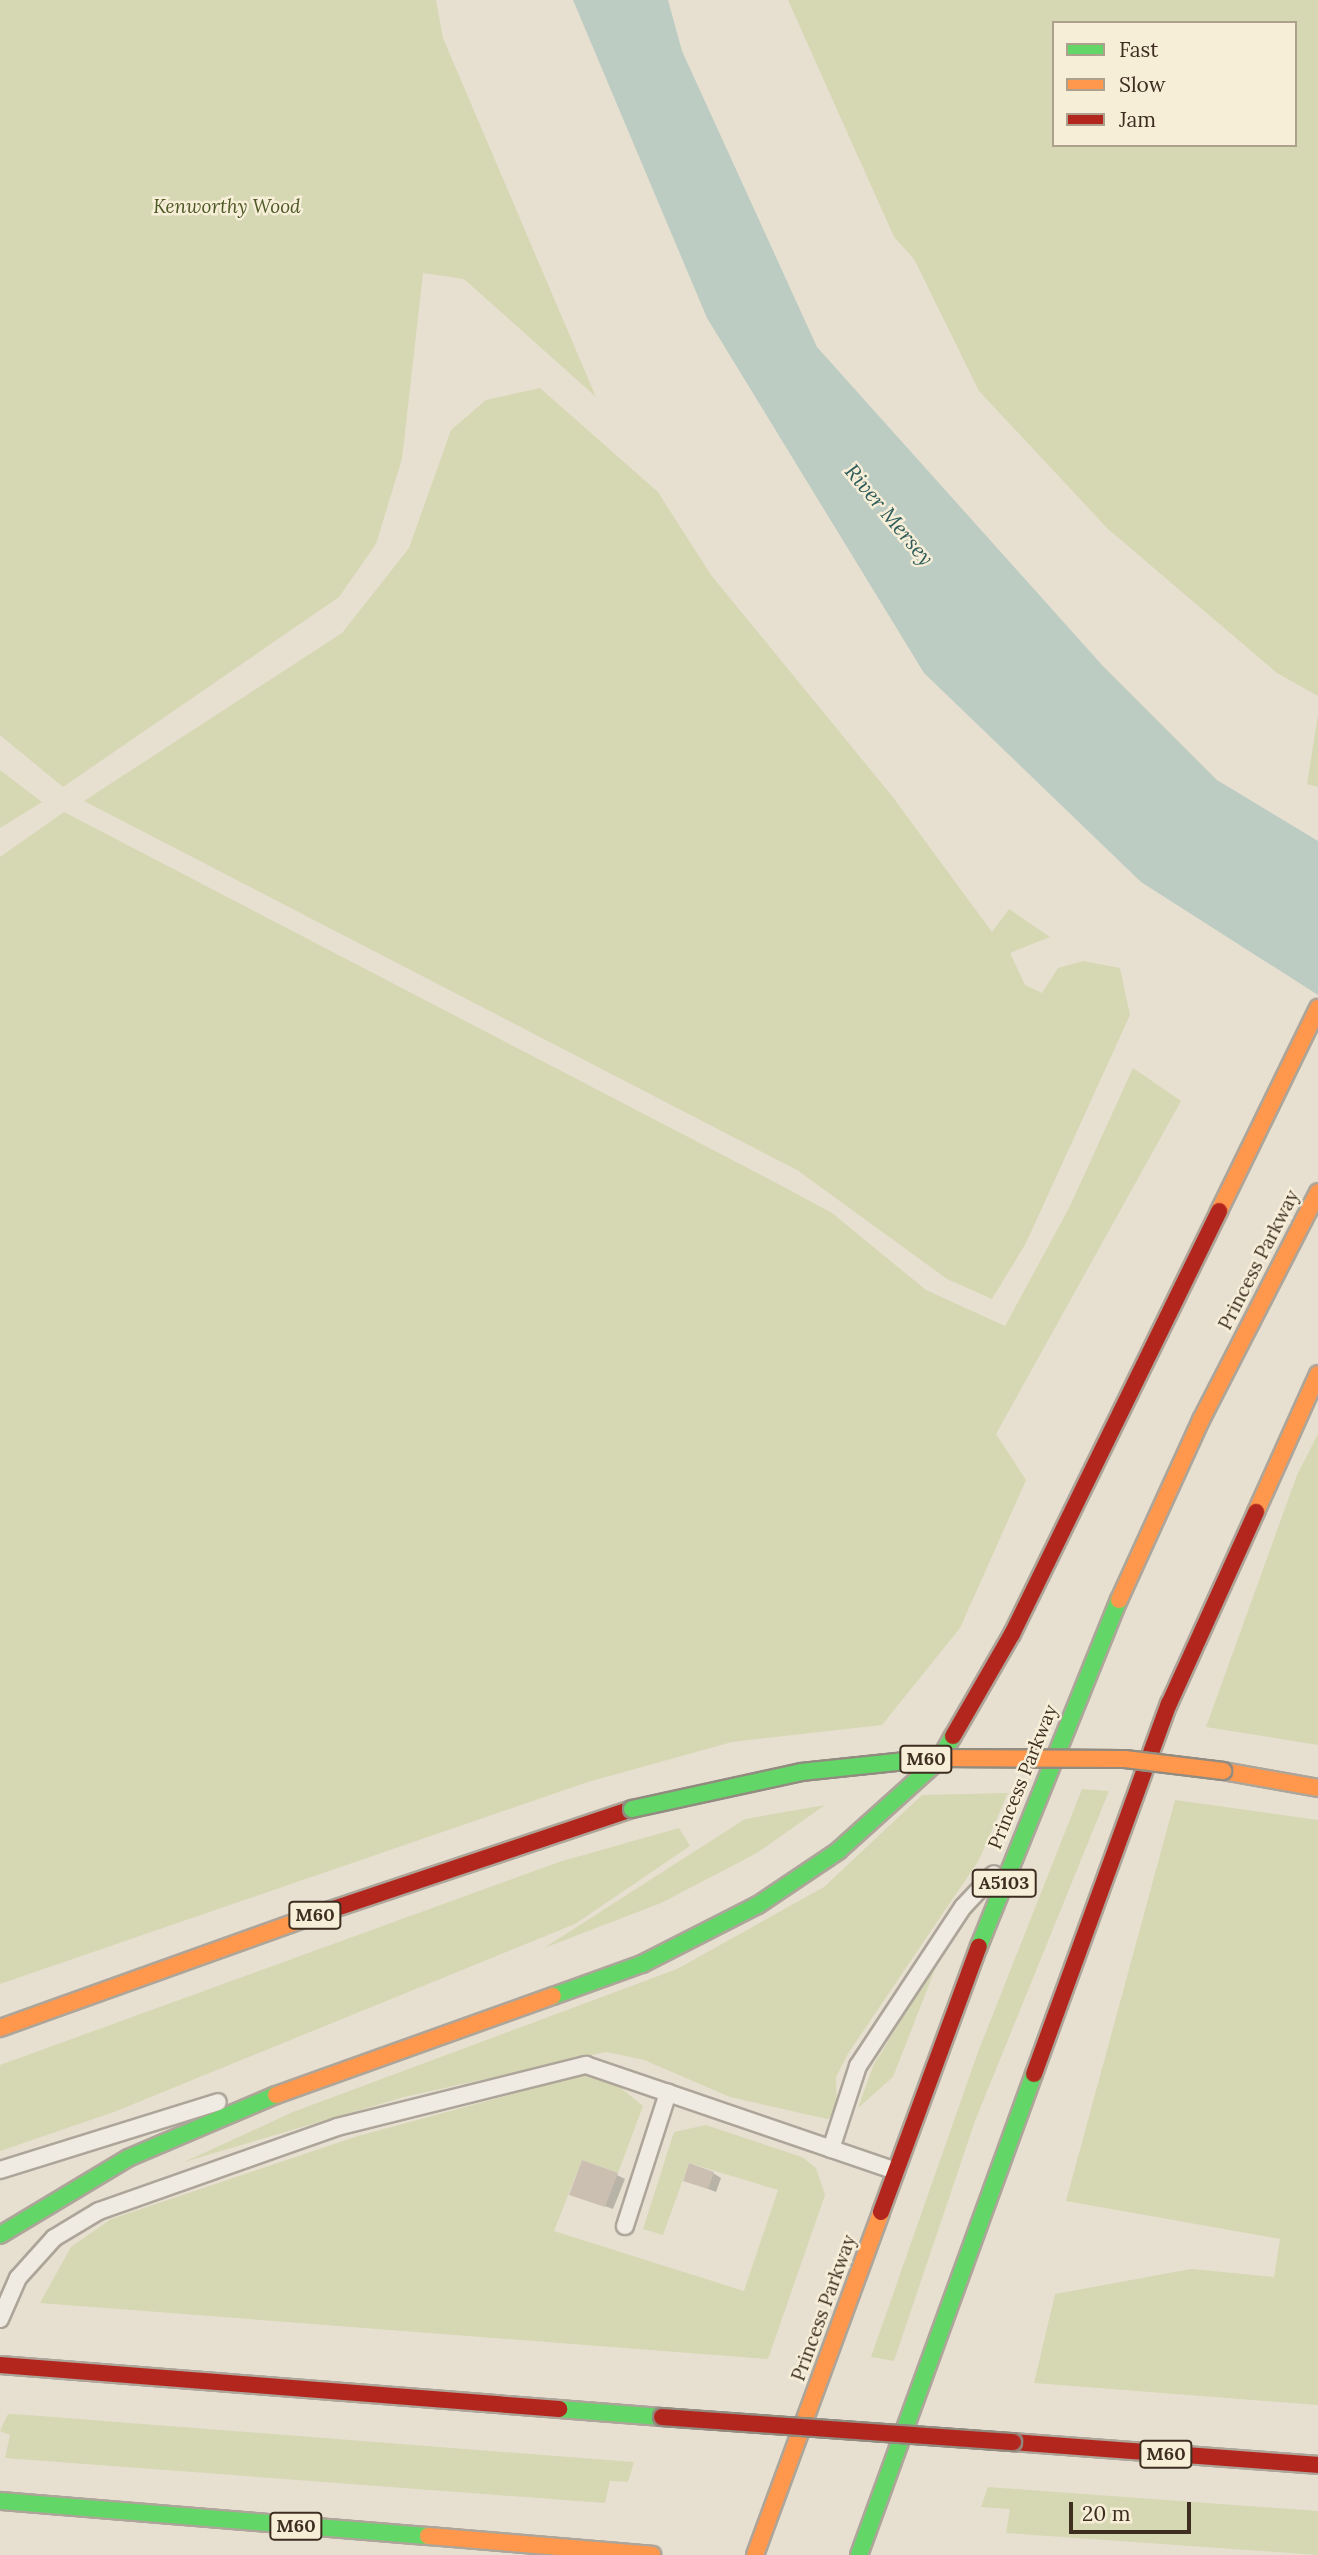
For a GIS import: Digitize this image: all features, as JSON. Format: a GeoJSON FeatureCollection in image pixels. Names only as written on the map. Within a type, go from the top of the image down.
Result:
{"type":"FeatureCollection","features":[{"type":"Feature","properties":{"kind":"highway"},"geometry":{"type":"LineString","coordinates":[[0,2235],[128,2158],[302,2084],[642,1964],[800,1882],[940,1759],[1012,1634],[1108,1443],[1236,1166],[1318,1007]]}},
{"type":"Feature","properties":{"kind":"highway","name":"Princess Parkway"},"geometry":{"type":"LineString","coordinates":[[755,2555],[1016,1852],[1108,1623],[1318,1192]]}},
{"type":"Feature","properties":{"kind":"highway"},"geometry":{"type":"LineString","coordinates":[[859,2555],[1169,1704],[1318,1374]]}},
{"type":"Feature","properties":{"kind":"highway","name":"M60"},"geometry":{"type":"LineString","coordinates":[[0,2028],[503,1848],[632,1809],[801,1772],[951,1756],[1125,1759],[1223,1771],[1318,1788]]}},
{"type":"Feature","properties":{"kind":"highway","name":"M60"},"geometry":{"type":"LineString","coordinates":[[0,2365],[1318,2465]]}},
{"type":"Feature","properties":{"kind":"highway","name":"M60"},"geometry":{"type":"LineString","coordinates":[[0,2501],[652,2555]]}},
{"type":"Feature","properties":{"kind":"lane"},"geometry":{"type":"LineString","coordinates":[[831,2149],[859,2066],[963,1907],[1016,1852]]}},
{"type":"Feature","properties":{"kind":"lane"},"geometry":{"type":"LineString","coordinates":[[0,2319],[18,2278],[54,2238],[99,2211],[337,2127],[586,2064],[896,2171]]}},
{"type":"Feature","properties":{"kind":"lane"},"geometry":{"type":"LineString","coordinates":[[0,2170],[189,2109],[302,2084]]}},
{"type":"Feature","properties":{"kind":"lane"},"geometry":{"type":"LineString","coordinates":[[625,2226],[668,2092]]}},
{"type":"Feature","properties":{"kind":"green space","name":"Kenworthy Wood"},"geometry":{"type":"Polygon","coordinates":[[[0,0],[436,0],[443,38],[596,397],[464,279],[423,273],[402,459],[376,544],[339,597],[63,787],[0,735],[0,0]]]}},
{"type":"Feature","properties":{"kind":"green space"},"geometry":{"type":"Polygon","coordinates":[[[788,0],[1318,0],[1318,696],[1277,673],[1108,529],[979,391],[914,259],[894,237],[788,0]]]}},
{"type":"Feature","properties":{"kind":"green space"},"geometry":{"type":"Polygon","coordinates":[[[540,388],[658,492],[711,575],[892,796],[992,932],[1009,909],[1050,937],[1010,953],[1025,985],[1042,993],[1058,968],[1083,961],[1120,968],[1130,1015],[1026,1243],[992,1299],[947,1279],[797,1170],[84,801],[342,633],[409,548],[451,430],[486,400],[540,388]]]}},
{"type":"Feature","properties":{"kind":"green space"},"geometry":{"type":"Polygon","coordinates":[[[1318,715],[1318,787],[1307,784],[1318,715]]]}},
{"type":"Feature","properties":{"kind":"green space"},"geometry":{"type":"Polygon","coordinates":[[[0,770],[42,802],[0,828],[0,770]]]}},
{"type":"Feature","properties":{"kind":"green space"},"geometry":{"type":"Polygon","coordinates":[[[64,812],[832,1213],[926,1290],[1005,1326],[1070,1206],[1133,1068],[1181,1101],[996,1434],[1026,1480],[960,1628],[882,1725],[732,1742],[588,1782],[0,1984],[0,857],[64,812]]]}},
{"type":"Feature","properties":{"kind":"green space"},"geometry":{"type":"Polygon","coordinates":[[[1318,1434],[1318,1745],[1206,1727],[1297,1475],[1318,1434]]]}},
{"type":"Feature","properties":{"kind":"green space"},"geometry":{"type":"Polygon","coordinates":[[[1082,1789],[1109,1791],[975,2121],[894,2361],[871,2357],[978,2052],[1082,1789]]]}},
{"type":"Feature","properties":{"kind":"green space"},"geometry":{"type":"Polygon","coordinates":[[[1008,1793],[979,1860],[849,2052],[836,2077],[837,2114],[827,2119],[730,2097],[644,2060],[606,2052],[404,2097],[184,2162],[293,2112],[677,1969],[824,1887],[922,1795],[1008,1793]]]}},
{"type":"Feature","properties":{"kind":"green space"},"geometry":{"type":"Polygon","coordinates":[[[1175,1800],[1318,1820],[1318,2405],[1034,2383],[1055,2294],[1191,2269],[1274,2277],[1280,2239],[1066,2201],[1175,1800]]]}},
{"type":"Feature","properties":{"kind":"green space"},"geometry":{"type":"Polygon","coordinates":[[[825,1805],[757,1853],[661,1903],[544,1948],[745,1819],[825,1805]]]}},
{"type":"Feature","properties":{"kind":"green space"},"geometry":{"type":"Polygon","coordinates":[[[679,1828],[690,1846],[575,1924],[114,2112],[0,2151],[0,2065],[559,1862],[679,1828]]]}},
{"type":"Feature","properties":{"kind":"green space"},"geometry":{"type":"Polygon","coordinates":[[[939,1959],[893,2077],[858,2108],[874,2064],[939,1959]]]}},
{"type":"Feature","properties":{"kind":"green space"},"geometry":{"type":"Polygon","coordinates":[[[583,2075],[611,2080],[643,2106],[618,2173],[582,2160],[554,2231],[744,2291],[778,2190],[689,2163],[663,2235],[643,2229],[674,2132],[706,2125],[802,2157],[816,2168],[825,2195],[768,2359],[40,2303],[71,2247],[111,2219],[358,2136],[583,2075]]]}},
{"type":"Feature","properties":{"kind":"green space"},"geometry":{"type":"Polygon","coordinates":[[[8,2414],[634,2462],[628,2482],[610,2481],[605,2503],[5,2458],[10,2435],[0,2431],[8,2414]]]}},
{"type":"Feature","properties":{"kind":"green space"},"geometry":{"type":"Polygon","coordinates":[[[988,2487],[1318,2511],[1318,2555],[1006,2533],[1010,2509],[981,2507],[988,2487]]]}},
{"type":"Feature","properties":{"kind":"water","name":"River Mersey"},"geometry":{"type":"Polygon","coordinates":[[[573,0],[668,0],[682,51],[817,347],[1102,665],[1217,780],[1318,841],[1318,995],[1141,882],[924,673],[707,318],[573,0]]]}},
{"type":"Feature","properties":{"kind":"building"},"geometry":{"type":"Polygon","coordinates":[[[582,2160],[618,2173],[605,2207],[569,2195],[582,2160]]]}},
{"type":"Feature","properties":{"kind":"building"},"geometry":{"type":"Polygon","coordinates":[[[689,2163],[714,2172],[708,2189],[683,2181],[689,2163]]]}},
{"type":"Feature","properties":{"kind":"traffic: fast"},"geometry":{"type":"LineString","coordinates":[[979,1946],[1119,1600]]}},
{"type":"Feature","properties":{"kind":"traffic: fast"},"geometry":{"type":"LineString","coordinates":[[553,1996],[642,1964],[758,1905],[838,1851],[940,1759],[953,1736]]}},
{"type":"Feature","properties":{"kind":"traffic: fast"},"geometry":{"type":"LineString","coordinates":[[632,1809],[801,1772],[934,1758]]}},
{"type":"Feature","properties":{"kind":"traffic: fast"},"geometry":{"type":"LineString","coordinates":[[859,2555],[1034,2074]]}},
{"type":"Feature","properties":{"kind":"traffic: fast"},"geometry":{"type":"LineString","coordinates":[[0,2235],[128,2158],[276,2095]]}},
{"type":"Feature","properties":{"kind":"traffic: fast"},"geometry":{"type":"LineString","coordinates":[[559,2409],[662,2417]]}},
{"type":"Feature","properties":{"kind":"traffic: fast"},"geometry":{"type":"LineString","coordinates":[[0,2501],[428,2536]]}},
{"type":"Feature","properties":{"kind":"traffic: slow"},"geometry":{"type":"LineString","coordinates":[[1219,1211],[1318,1008]]}},
{"type":"Feature","properties":{"kind":"traffic: slow"},"geometry":{"type":"LineString","coordinates":[[1119,1600],[1201,1420],[1318,1192]]}},
{"type":"Feature","properties":{"kind":"traffic: slow"},"geometry":{"type":"LineString","coordinates":[[1256,1512],[1318,1374]]}},
{"type":"Feature","properties":{"kind":"traffic: slow"},"geometry":{"type":"LineString","coordinates":[[934,1758],[1125,1759],[1223,1771]]}},
{"type":"Feature","properties":{"kind":"traffic: slow"},"geometry":{"type":"LineString","coordinates":[[1223,1771],[1318,1788]]}},
{"type":"Feature","properties":{"kind":"traffic: slow"},"geometry":{"type":"LineString","coordinates":[[0,2028],[324,1912]]}},
{"type":"Feature","properties":{"kind":"traffic: slow"},"geometry":{"type":"LineString","coordinates":[[276,2095],[553,1996]]}},
{"type":"Feature","properties":{"kind":"traffic: slow"},"geometry":{"type":"LineString","coordinates":[[755,2555],[881,2212]]}},
{"type":"Feature","properties":{"kind":"traffic: slow"},"geometry":{"type":"LineString","coordinates":[[428,2536],[652,2555]]}},
{"type":"Feature","properties":{"kind":"traffic: jam"},"geometry":{"type":"LineString","coordinates":[[953,1736],[1012,1634],[1219,1211]]}},
{"type":"Feature","properties":{"kind":"traffic: jam"},"geometry":{"type":"LineString","coordinates":[[1034,2074],[1169,1704],[1256,1512]]}},
{"type":"Feature","properties":{"kind":"traffic: jam"},"geometry":{"type":"LineString","coordinates":[[324,1912],[632,1809]]}},
{"type":"Feature","properties":{"kind":"traffic: jam"},"geometry":{"type":"LineString","coordinates":[[881,2212],[979,1946]]}},
{"type":"Feature","properties":{"kind":"traffic: jam"},"geometry":{"type":"LineString","coordinates":[[0,2365],[559,2409]]}},
{"type":"Feature","properties":{"kind":"traffic: jam"},"geometry":{"type":"LineString","coordinates":[[662,2417],[1013,2442]]}},
{"type":"Feature","properties":{"kind":"traffic: jam"},"geometry":{"type":"LineString","coordinates":[[1013,2442],[1318,2465]]}}]}
